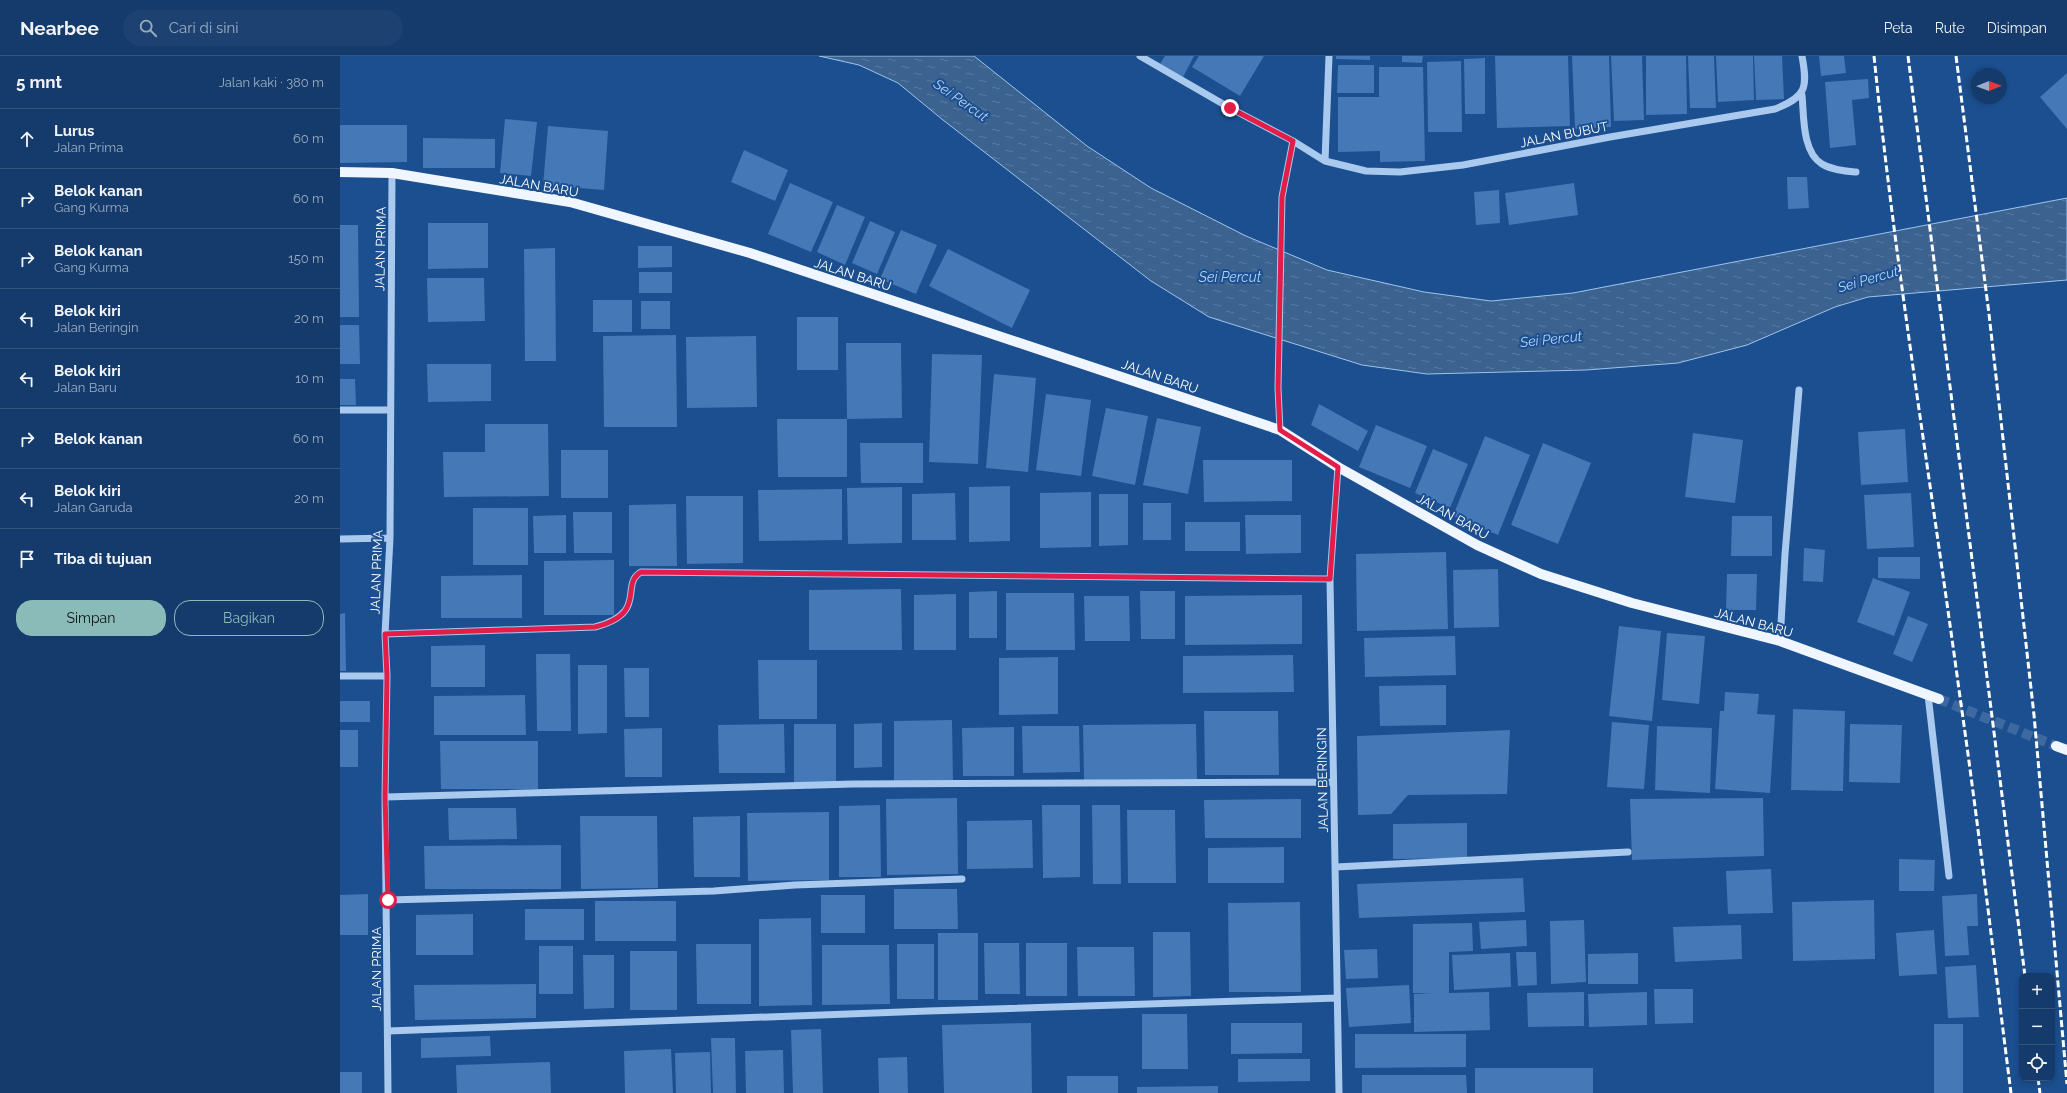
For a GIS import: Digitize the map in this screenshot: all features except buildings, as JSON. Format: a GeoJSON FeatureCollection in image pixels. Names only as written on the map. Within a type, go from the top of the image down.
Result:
{"type":"FeatureCollection","features":[{"type":"Feature","properties":{"kind":"main road","name":"JALAN BARU"},"geometry":{"type":"LineString","coordinates":[[340,172],[392,173],[570,202],[750,253],[1280,430],[1338,467],[1477,545],[1541,574],[1632,603],[1780,642],[1939,699]]}},
{"type":"Feature","properties":{"kind":"main road"},"geometry":{"type":"LineString","coordinates":[[2056,746],[2067,750]]}},
{"type":"Feature","properties":{"kind":"street","name":"JALAN BUBUT"},"geometry":{"type":"LineString","coordinates":[[1140,56],[1230,108],[1293,141],[1325,161],[1366,171],[1400,172],[1463,165],[1610,137],[1775,110],[1792,103],[1802,95]]}},
{"type":"Feature","properties":{"kind":"street"},"geometry":{"type":"LineString","coordinates":[[1325,161],[1328,56]]}},
{"type":"Feature","properties":{"kind":"street"},"geometry":{"type":"LineString","coordinates":[[1802,56],[1805,83],[1802,95],[1806,137],[1814,156],[1823,164],[1838,170],[1856,172]]}},
{"type":"Feature","properties":{"kind":"street"},"geometry":{"type":"LineString","coordinates":[[1280,430],[1278,388],[1282,197],[1293,141]]}},
{"type":"Feature","properties":{"kind":"street","name":"JALAN PRIMA"},"geometry":{"type":"LineString","coordinates":[[388,1093],[388,900],[385,797],[387,676],[385,634],[390,538],[392,173]]}},
{"type":"Feature","properties":{"kind":"street"},"geometry":{"type":"LineString","coordinates":[[1780,642],[1785,554],[1799,390]]}},
{"type":"Feature","properties":{"kind":"street"},"geometry":{"type":"LineString","coordinates":[[340,410],[390,410]]}},
{"type":"Feature","properties":{"kind":"street","name":"JALAN BERINGIN"},"geometry":{"type":"LineString","coordinates":[[1338,467],[1330,579],[1333,782],[1336,867],[1338,1093]]}},
{"type":"Feature","properties":{"kind":"street"},"geometry":{"type":"LineString","coordinates":[[340,539],[390,538]]}},
{"type":"Feature","properties":{"kind":"street"},"geometry":{"type":"LineString","coordinates":[[385,634],[595,627],[615,621],[626,612],[630,605],[634,580],[641,572],[1330,579]]}},
{"type":"Feature","properties":{"kind":"street"},"geometry":{"type":"LineString","coordinates":[[340,676],[387,676]]}},
{"type":"Feature","properties":{"kind":"street"},"geometry":{"type":"LineString","coordinates":[[1928,695],[1949,876]]}},
{"type":"Feature","properties":{"kind":"street"},"geometry":{"type":"LineString","coordinates":[[385,797],[845,784],[1333,782]]}},
{"type":"Feature","properties":{"kind":"street"},"geometry":{"type":"LineString","coordinates":[[1336,867],[1628,852]]}},
{"type":"Feature","properties":{"kind":"street"},"geometry":{"type":"LineString","coordinates":[[388,900],[714,891],[962,879]]}},
{"type":"Feature","properties":{"kind":"street"},"geometry":{"type":"LineString","coordinates":[[388,1032],[936,1010],[1337,998]]}},
{"type":"Feature","properties":{"kind":"water","name":"Sei Percut"},"geometry":{"type":"Polygon","coordinates":[[[819,56],[974,56],[1087,146],[1151,188],[1246,236],[1327,270],[1424,292],[1491,301],[1573,293],[2067,198],[2067,280],[1868,297],[1835,307],[1747,345],[1678,363],[1586,370],[1427,374],[1362,365],[1209,317],[1151,281],[943,120],[898,83],[859,65],[819,56]]]}},
{"type":"Feature","properties":{"kind":"tunnel"},"geometry":{"type":"LineString","coordinates":[[1939,699],[2056,746]]}},
{"type":"Feature","properties":{"kind":"railway"},"geometry":{"type":"LineString","coordinates":[[1874,56],[1914,377],[1967,746],[2011,1093]]}},
{"type":"Feature","properties":{"kind":"railway"},"geometry":{"type":"LineString","coordinates":[[1908,56],[2025,973]]}},
{"type":"Feature","properties":{"kind":"railway"},"geometry":{"type":"LineString","coordinates":[[1956,56],[1989,314],[2034,715],[2067,1084]]}},
{"type":"Feature","properties":{"kind":"railway"},"geometry":{"type":"LineString","coordinates":[[2038,1081],[2040,1093]]}},
{"type":"Feature","properties":{"kind":"route"},"geometry":{"type":"LineString","coordinates":[[388,900],[385,797],[387,676],[385,634],[595,627],[608,624],[615,621],[626,612],[630,605],[634,580],[641,572],[980,574],[1330,579],[1338,467],[1280,430],[1278,388],[1282,197],[1293,141],[1230,108]]}}]}
